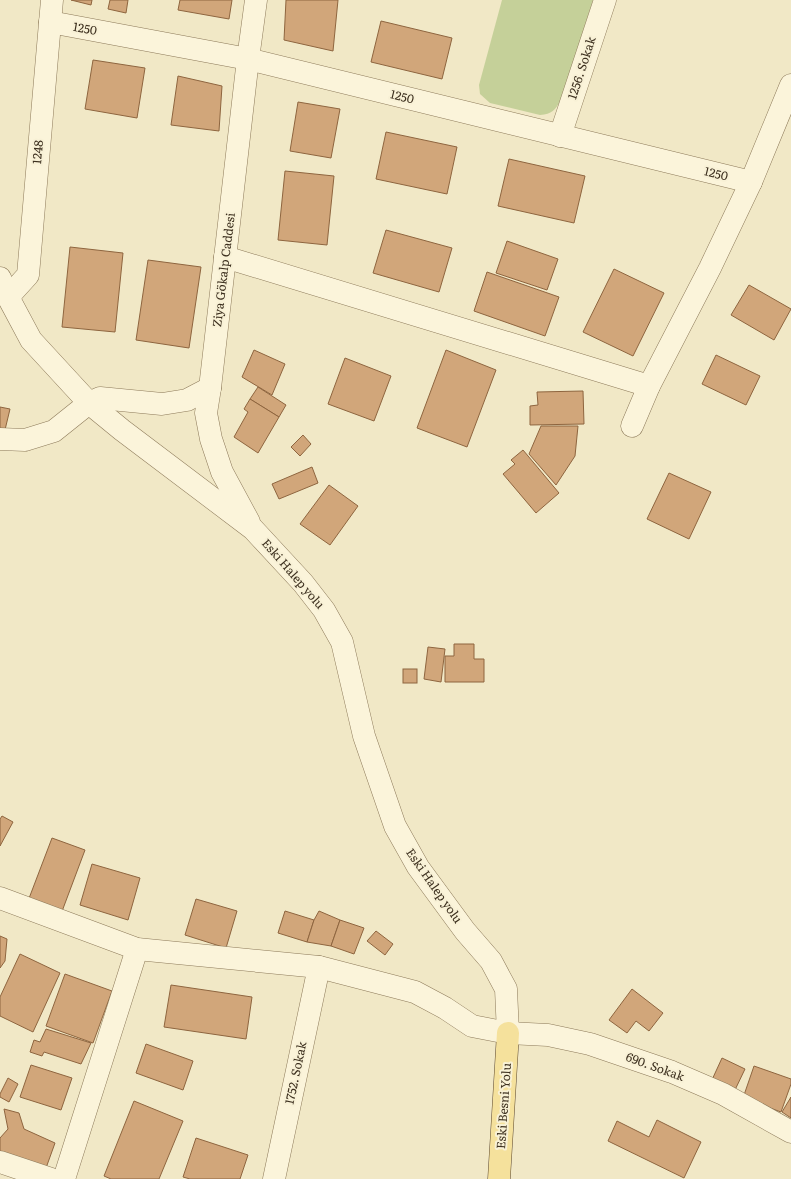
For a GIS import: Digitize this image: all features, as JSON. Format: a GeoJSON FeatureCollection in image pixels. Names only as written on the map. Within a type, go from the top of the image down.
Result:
{"type":"FeatureCollection","features":[{"type":"Feature","properties":{"kind":"main road","name":"Eski Besni Yolu"},"geometry":{"type":"LineString","coordinates":[[499,1179],[508,1033]]}},
{"type":"Feature","properties":{"kind":"street","name":"1248"},"geometry":{"type":"LineString","coordinates":[[4,288],[28,275],[52,0]]}},
{"type":"Feature","properties":{"kind":"street","name":"Ziya Gökalp Caddesi"},"geometry":{"type":"LineString","coordinates":[[253,529],[222,472],[210,439],[206,413],[256,0]]}},
{"type":"Feature","properties":{"kind":"street","name":"1256. Sokak"},"geometry":{"type":"LineString","coordinates":[[560,136],[605,0]]}},
{"type":"Feature","properties":{"kind":"street","name":"1250"},"geometry":{"type":"LineString","coordinates":[[50,22],[248,59],[751,182]]}},
{"type":"Feature","properties":{"kind":"street"},"geometry":{"type":"LineString","coordinates":[[632,426],[649,386],[710,268],[751,182],[791,85]]}},
{"type":"Feature","properties":{"kind":"street"},"geometry":{"type":"LineString","coordinates":[[225,257],[649,386]]}},
{"type":"Feature","properties":{"kind":"street","name":"Eski Halep yolu"},"geometry":{"type":"LineString","coordinates":[[4,288],[31,340],[88,403],[253,529],[303,583],[324,610],[342,642],[364,736],[395,826],[418,867],[466,931],[491,961],[506,989],[508,1033]]}},
{"type":"Feature","properties":{"kind":"street"},"geometry":{"type":"LineString","coordinates":[[0,439],[25,440],[54,431],[88,403],[100,398],[162,404],[187,400],[210,388]]}},
{"type":"Feature","properties":{"kind":"street","name":"690. Sokak"},"geometry":{"type":"LineString","coordinates":[[0,898],[137,949],[318,967],[415,992],[445,1008],[472,1026],[508,1033],[548,1035],[590,1044],[672,1072],[722,1094],[791,1132]]}},
{"type":"Feature","properties":{"kind":"street"},"geometry":{"type":"LineString","coordinates":[[64,1179],[137,949]]}},
{"type":"Feature","properties":{"kind":"street","name":"1752. Sokak"},"geometry":{"type":"LineString","coordinates":[[274,1179],[318,967]]}},
{"type":"Feature","properties":{"kind":"street"},"geometry":{"type":"LineString","coordinates":[[0,1162],[51,1179]]}},
{"type":"Feature","properties":{"kind":"green space"},"geometry":{"type":"Polygon","coordinates":[[[502,0],[593,0],[561,100],[555,109],[548,114],[540,115],[490,103],[480,94],[479,85],[502,0]]]}},
{"type":"Feature","properties":{"kind":"building"},"geometry":{"type":"Polygon","coordinates":[[[71,0],[92,0],[91,5],[71,0]]]}},
{"type":"Feature","properties":{"kind":"building"},"geometry":{"type":"Polygon","coordinates":[[[110,0],[128,0],[126,13],[108,9],[110,0]]]}},
{"type":"Feature","properties":{"kind":"building"},"geometry":{"type":"Polygon","coordinates":[[[180,0],[232,0],[229,19],[178,10],[180,0]]]}},
{"type":"Feature","properties":{"kind":"building"},"geometry":{"type":"Polygon","coordinates":[[[286,0],[338,0],[333,51],[284,40],[286,0]]]}},
{"type":"Feature","properties":{"kind":"building"},"geometry":{"type":"Polygon","coordinates":[[[381,21],[452,38],[442,79],[371,62],[381,21]]]}},
{"type":"Feature","properties":{"kind":"building"},"geometry":{"type":"Polygon","coordinates":[[[93,60],[145,68],[137,118],[85,109],[93,60]]]}},
{"type":"Feature","properties":{"kind":"building"},"geometry":{"type":"Polygon","coordinates":[[[178,76],[222,86],[219,131],[171,125],[178,76]]]}},
{"type":"Feature","properties":{"kind":"building"},"geometry":{"type":"Polygon","coordinates":[[[298,102],[340,109],[331,158],[290,151],[298,102]]]}},
{"type":"Feature","properties":{"kind":"building"},"geometry":{"type":"Polygon","coordinates":[[[386,132],[457,147],[447,194],[376,179],[386,132]]]}},
{"type":"Feature","properties":{"kind":"building"},"geometry":{"type":"Polygon","coordinates":[[[509,159],[585,176],[574,223],[498,206],[509,159]]]}},
{"type":"Feature","properties":{"kind":"building"},"geometry":{"type":"Polygon","coordinates":[[[285,171],[334,176],[327,245],[278,240],[285,171]]]}},
{"type":"Feature","properties":{"kind":"building"},"geometry":{"type":"Polygon","coordinates":[[[386,230],[452,248],[439,292],[373,273],[386,230]]]}},
{"type":"Feature","properties":{"kind":"building"},"geometry":{"type":"Polygon","coordinates":[[[507,241],[558,259],[547,290],[496,273],[507,241]]]}},
{"type":"Feature","properties":{"kind":"building"},"geometry":{"type":"Polygon","coordinates":[[[70,247],[123,253],[115,332],[62,327],[70,247]]]}},
{"type":"Feature","properties":{"kind":"building"},"geometry":{"type":"Polygon","coordinates":[[[148,260],[201,267],[189,348],[136,340],[148,260]]]}},
{"type":"Feature","properties":{"kind":"building"},"geometry":{"type":"Polygon","coordinates":[[[614,269],[664,293],[633,356],[583,332],[614,269]]]}},
{"type":"Feature","properties":{"kind":"building"},"geometry":{"type":"Polygon","coordinates":[[[487,272],[559,297],[545,336],[474,311],[487,272]]]}},
{"type":"Feature","properties":{"kind":"building"},"geometry":{"type":"Polygon","coordinates":[[[749,285],[791,309],[774,340],[731,315],[749,285]]]}},
{"type":"Feature","properties":{"kind":"building"},"geometry":{"type":"Polygon","coordinates":[[[254,350],[285,364],[272,395],[242,377],[254,350]]]}},
{"type":"Feature","properties":{"kind":"building"},"geometry":{"type":"Polygon","coordinates":[[[446,350],[496,370],[467,447],[417,428],[446,350]]]}},
{"type":"Feature","properties":{"kind":"building"},"geometry":{"type":"Polygon","coordinates":[[[716,355],[760,376],[746,405],[702,384],[716,355]]]}},
{"type":"Feature","properties":{"kind":"building"},"geometry":{"type":"Polygon","coordinates":[[[345,358],[391,376],[374,421],[328,404],[345,358]]]}},
{"type":"Feature","properties":{"kind":"building"},"geometry":{"type":"Polygon","coordinates":[[[258,387],[286,405],[279,417],[250,399],[258,387]]]}},
{"type":"Feature","properties":{"kind":"building"},"geometry":{"type":"Polygon","coordinates":[[[583,391],[584,424],[530,425],[530,406],[538,405],[537,392],[583,391]]]}},
{"type":"Feature","properties":{"kind":"building"},"geometry":{"type":"Polygon","coordinates":[[[250,399],[279,417],[258,453],[234,437],[248,412],[244,409],[250,399]]]}},
{"type":"Feature","properties":{"kind":"building"},"geometry":{"type":"Polygon","coordinates":[[[0,407],[10,409],[4,434],[0,433],[0,407]]]}},
{"type":"Feature","properties":{"kind":"building"},"geometry":{"type":"Polygon","coordinates":[[[541,426],[578,426],[575,456],[556,485],[529,454],[541,426]]]}},
{"type":"Feature","properties":{"kind":"building"},"geometry":{"type":"Polygon","coordinates":[[[303,435],[311,444],[300,456],[291,447],[303,435]]]}},
{"type":"Feature","properties":{"kind":"building"},"geometry":{"type":"Polygon","coordinates":[[[523,450],[559,493],[536,513],[503,474],[515,464],[511,460],[523,450]]]}},
{"type":"Feature","properties":{"kind":"building"},"geometry":{"type":"Polygon","coordinates":[[[312,467],[318,483],[279,499],[272,484],[312,467]]]}},
{"type":"Feature","properties":{"kind":"building"},"geometry":{"type":"Polygon","coordinates":[[[669,473],[711,492],[689,539],[647,519],[669,473]]]}},
{"type":"Feature","properties":{"kind":"building"},"geometry":{"type":"Polygon","coordinates":[[[329,485],[358,506],[330,545],[300,524],[329,485]]]}},
{"type":"Feature","properties":{"kind":"building"},"geometry":{"type":"Polygon","coordinates":[[[454,644],[474,644],[474,659],[484,659],[484,682],[445,682],[445,656],[454,656],[454,644]]]}},
{"type":"Feature","properties":{"kind":"building"},"geometry":{"type":"Polygon","coordinates":[[[428,647],[445,649],[441,682],[424,679],[428,647]]]}},
{"type":"Feature","properties":{"kind":"building"},"geometry":{"type":"Polygon","coordinates":[[[403,669],[417,669],[417,683],[403,683],[403,669]]]}},
{"type":"Feature","properties":{"kind":"building"},"geometry":{"type":"Polygon","coordinates":[[[2,816],[13,822],[0,846],[0,819],[2,816]]]}},
{"type":"Feature","properties":{"kind":"building"},"geometry":{"type":"Polygon","coordinates":[[[52,838],[85,850],[61,914],[28,901],[52,838]]]}},
{"type":"Feature","properties":{"kind":"building"},"geometry":{"type":"Polygon","coordinates":[[[92,864],[140,878],[128,920],[80,905],[92,864]]]}},
{"type":"Feature","properties":{"kind":"building"},"geometry":{"type":"Polygon","coordinates":[[[196,899],[237,911],[226,948],[185,935],[196,899]]]}},
{"type":"Feature","properties":{"kind":"building"},"geometry":{"type":"Polygon","coordinates":[[[285,911],[314,920],[307,942],[278,933],[285,911]]]}},
{"type":"Feature","properties":{"kind":"building"},"geometry":{"type":"Polygon","coordinates":[[[319,911],[340,920],[331,946],[307,942],[314,920],[319,911]]]}},
{"type":"Feature","properties":{"kind":"building"},"geometry":{"type":"Polygon","coordinates":[[[340,920],[364,928],[354,954],[331,946],[340,920]]]}},
{"type":"Feature","properties":{"kind":"building"},"geometry":{"type":"Polygon","coordinates":[[[376,931],[393,944],[385,955],[367,941],[376,931]]]}},
{"type":"Feature","properties":{"kind":"building"},"geometry":{"type":"Polygon","coordinates":[[[0,936],[7,939],[5,961],[0,968],[0,936]]]}},
{"type":"Feature","properties":{"kind":"building"},"geometry":{"type":"Polygon","coordinates":[[[20,954],[60,973],[33,1032],[0,1016],[0,997],[20,954]]]}},
{"type":"Feature","properties":{"kind":"building"},"geometry":{"type":"Polygon","coordinates":[[[65,974],[112,991],[93,1043],[46,1026],[65,974]]]}},
{"type":"Feature","properties":{"kind":"building"},"geometry":{"type":"Polygon","coordinates":[[[171,985],[252,997],[246,1039],[164,1027],[171,985]]]}},
{"type":"Feature","properties":{"kind":"building"},"geometry":{"type":"Polygon","coordinates":[[[632,989],[663,1013],[649,1031],[636,1021],[627,1033],[609,1020],[632,989]]]}},
{"type":"Feature","properties":{"kind":"building"},"geometry":{"type":"Polygon","coordinates":[[[46,1029],[91,1043],[81,1064],[44,1052],[42,1056],[30,1052],[34,1040],[40,1042],[46,1029]]]}},
{"type":"Feature","properties":{"kind":"building"},"geometry":{"type":"Polygon","coordinates":[[[146,1044],[193,1061],[183,1090],[136,1073],[146,1044]]]}},
{"type":"Feature","properties":{"kind":"building"},"geometry":{"type":"Polygon","coordinates":[[[722,1058],[745,1069],[734,1092],[711,1082],[722,1058]]]}},
{"type":"Feature","properties":{"kind":"building"},"geometry":{"type":"Polygon","coordinates":[[[31,1065],[72,1078],[61,1110],[20,1097],[31,1065]]]}},
{"type":"Feature","properties":{"kind":"building"},"geometry":{"type":"Polygon","coordinates":[[[754,1066],[791,1079],[791,1084],[781,1112],[743,1098],[754,1066]]]}},
{"type":"Feature","properties":{"kind":"building"},"geometry":{"type":"Polygon","coordinates":[[[8,1078],[18,1084],[9,1102],[0,1097],[8,1078]]]}},
{"type":"Feature","properties":{"kind":"building"},"geometry":{"type":"Polygon","coordinates":[[[791,1097],[791,1118],[782,1112],[791,1097]]]}},
{"type":"Feature","properties":{"kind":"building"},"geometry":{"type":"Polygon","coordinates":[[[134,1101],[183,1121],[159,1179],[111,1179],[104,1176],[134,1101]]]}},
{"type":"Feature","properties":{"kind":"building"},"geometry":{"type":"Polygon","coordinates":[[[4,1109],[19,1113],[24,1129],[55,1143],[46,1168],[0,1154],[0,1138],[8,1129],[4,1109]]]}},
{"type":"Feature","properties":{"kind":"building"},"geometry":{"type":"Polygon","coordinates":[[[657,1120],[701,1142],[684,1178],[608,1141],[617,1121],[649,1137],[657,1120]]]}},
{"type":"Feature","properties":{"kind":"building"},"geometry":{"type":"Polygon","coordinates":[[[196,1138],[248,1155],[240,1179],[190,1179],[183,1177],[196,1138]]]}}]}
